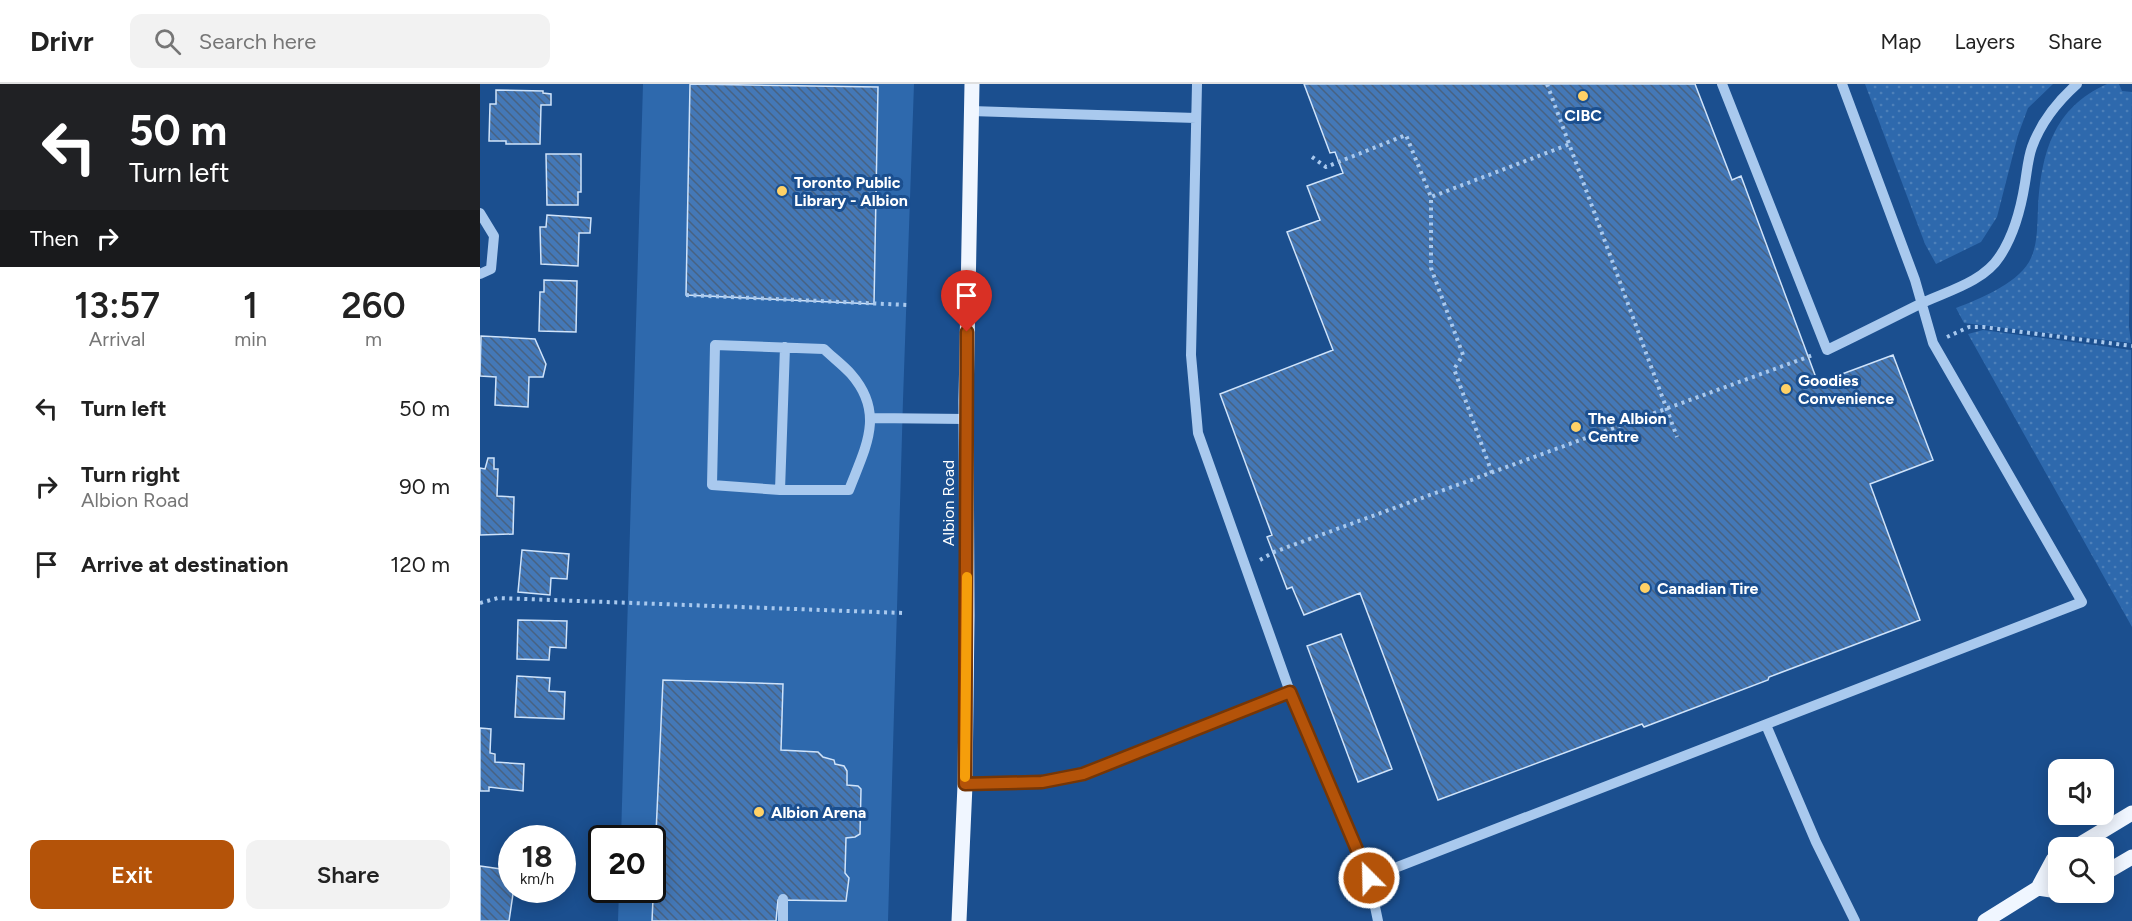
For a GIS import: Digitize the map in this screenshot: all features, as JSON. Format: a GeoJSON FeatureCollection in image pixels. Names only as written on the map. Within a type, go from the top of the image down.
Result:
{"type":"FeatureCollection","features":[{"type":"Feature","properties":{"kind":"main road","name":"Albion Road"},"geometry":{"type":"LineString","coordinates":[[959,921],[965,784],[966,419],[972,84]]}},
{"type":"Feature","properties":{"kind":"main road"},"geometry":{"type":"LineString","coordinates":[[2092,837],[2132,813]]}},
{"type":"Feature","properties":{"kind":"main road"},"geometry":{"type":"LineString","coordinates":[[2114,868],[2132,857]]}},
{"type":"Feature","properties":{"kind":"main road"},"geometry":{"type":"LineString","coordinates":[[1985,921],[2038,888],[2048,870]]}},
{"type":"Feature","properties":{"kind":"main road"},"geometry":{"type":"LineString","coordinates":[[2038,888],[2048,890]]}},
{"type":"Feature","properties":{"kind":"street"},"geometry":{"type":"LineString","coordinates":[[1197,84],[1191,355],[1198,433],[1290,692],[1369,878],[1378,921]]}},
{"type":"Feature","properties":{"kind":"street"},"geometry":{"type":"LineString","coordinates":[[1722,84],[1827,350],[1982,274],[1999,258],[2013,231],[2022,203],[2031,149],[2042,125],[2077,84]]}},
{"type":"Feature","properties":{"kind":"street"},"geometry":{"type":"LineString","coordinates":[[1369,878],[2082,602],[1933,343],[1915,280],[1842,84]]}},
{"type":"Feature","properties":{"kind":"street"},"geometry":{"type":"LineString","coordinates":[[971,111],[1196,118]]}},
{"type":"Feature","properties":{"kind":"street"},"geometry":{"type":"LineString","coordinates":[[480,213],[494,236],[490,269],[480,274]]}},
{"type":"Feature","properties":{"kind":"street"},"geometry":{"type":"LineString","coordinates":[[716,345],[824,349],[851,375],[864,394],[871,418],[866,446],[849,490],[780,490],[712,485],[716,345]]}},
{"type":"Feature","properties":{"kind":"street"},"geometry":{"type":"LineString","coordinates":[[780,490],[785,347]]}},
{"type":"Feature","properties":{"kind":"street"},"geometry":{"type":"LineString","coordinates":[[871,418],[966,419]]}},
{"type":"Feature","properties":{"kind":"street"},"geometry":{"type":"LineString","coordinates":[[965,784],[1042,782],[1083,774],[1290,692]]}},
{"type":"Feature","properties":{"kind":"street"},"geometry":{"type":"LineString","coordinates":[[1766,725],[1816,842],[1855,921]]}},
{"type":"Feature","properties":{"kind":"street"},"geometry":{"type":"LineString","coordinates":[[783,899],[783,921]]}},
{"type":"Feature","properties":{"kind":"path"},"geometry":{"type":"LineString","coordinates":[[1547,84],[1677,437]]}},
{"type":"Feature","properties":{"kind":"path"},"geometry":{"type":"LineString","coordinates":[[1312,157],[1326,167],[1406,135],[1431,197],[1431,268],[1463,355],[1454,369],[1492,473]]}},
{"type":"Feature","properties":{"kind":"path"},"geometry":{"type":"LineString","coordinates":[[1431,197],[1570,144]]}},
{"type":"Feature","properties":{"kind":"path"},"geometry":{"type":"LineString","coordinates":[[686,295],[908,305]]}},
{"type":"Feature","properties":{"kind":"path"},"geometry":{"type":"LineString","coordinates":[[1933,343],[1969,327],[1976,327],[2132,346]]}},
{"type":"Feature","properties":{"kind":"path"},"geometry":{"type":"LineString","coordinates":[[1245,568],[1274,552],[1827,350]]}},
{"type":"Feature","properties":{"kind":"path"},"geometry":{"type":"LineString","coordinates":[[480,603],[498,598],[903,613]]}},
{"type":"Feature","properties":{"kind":"shaded area","name":"Albion Arena"},"geometry":{"type":"Polygon","coordinates":[[[643,84],[914,84],[888,921],[618,921],[619,903],[666,903],[666,825],[621,825],[643,84]]]}},
{"type":"Feature","properties":{"kind":"shaded area"},"geometry":{"type":"Polygon","coordinates":[[[1865,84],[2053,84],[2028,108],[2018,135],[1997,217],[1981,242],[1936,264],[1925,244],[1865,84]]]}},
{"type":"Feature","properties":{"kind":"shaded area"},"geometry":{"type":"Polygon","coordinates":[[[2107,84],[2119,84],[2122,91],[2132,92],[2129,327],[2131,343],[1964,323],[1956,308],[1986,296],[2006,284],[2015,278],[2029,262],[2036,243],[2042,170],[2053,135],[2074,106],[2107,84]]]}},
{"type":"Feature","properties":{"kind":"shaded area"},"geometry":{"type":"Polygon","coordinates":[[[1983,330],[2131,350],[2132,627],[1968,334],[1983,330]]]}},
{"type":"Feature","properties":{"kind":"building","name":"Toronto Public Library - Albion"},"geometry":{"type":"Polygon","coordinates":[[[690,84],[878,87],[874,304],[686,295],[690,84]]]}},
{"type":"Feature","properties":{"kind":"building","name":"The Albion Centre"},"geometry":{"type":"Polygon","coordinates":[[[1304,84],[1695,84],[1732,180],[1741,176],[1818,383],[1893,355],[1933,460],[1870,484],[1920,620],[1644,727],[1642,724],[1438,800],[1360,593],[1304,615],[1292,587],[1287,589],[1267,537],[1272,535],[1220,394],[1333,350],[1287,232],[1320,220],[1307,186],[1343,173],[1335,152],[1330,153],[1304,84]]]}},
{"type":"Feature","properties":{"kind":"building"},"geometry":{"type":"Polygon","coordinates":[[[496,90],[543,91],[543,93],[551,94],[551,105],[541,105],[540,144],[506,144],[506,141],[489,141],[490,104],[496,104],[496,90]]]}},
{"type":"Feature","properties":{"kind":"building"},"geometry":{"type":"Polygon","coordinates":[[[546,154],[581,154],[581,192],[578,192],[578,205],[547,205],[546,154]]]}},
{"type":"Feature","properties":{"kind":"building"},"geometry":{"type":"Polygon","coordinates":[[[547,215],[591,218],[590,233],[579,233],[578,266],[541,264],[540,227],[546,227],[547,215]]]}},
{"type":"Feature","properties":{"kind":"building"},"geometry":{"type":"Polygon","coordinates":[[[544,280],[577,281],[576,332],[539,331],[540,292],[544,292],[544,280]]]}},
{"type":"Feature","properties":{"kind":"building"},"geometry":{"type":"Polygon","coordinates":[[[481,336],[535,339],[546,364],[543,377],[529,377],[528,407],[495,405],[496,377],[480,376],[481,336]]]}},
{"type":"Feature","properties":{"kind":"building"},"geometry":{"type":"Polygon","coordinates":[[[488,458],[494,458],[494,469],[498,469],[497,496],[514,497],[513,534],[480,535],[480,468],[485,469],[488,458]]]}},
{"type":"Feature","properties":{"kind":"building"},"geometry":{"type":"Polygon","coordinates":[[[522,550],[569,554],[567,579],[551,578],[550,595],[518,592],[522,550]]]}},
{"type":"Feature","properties":{"kind":"building"},"geometry":{"type":"Polygon","coordinates":[[[518,620],[567,621],[566,648],[550,647],[549,660],[517,659],[518,620]]]}},
{"type":"Feature","properties":{"kind":"building"},"geometry":{"type":"Polygon","coordinates":[[[1341,634],[1392,769],[1358,782],[1307,646],[1341,634]]]}},
{"type":"Feature","properties":{"kind":"building"},"geometry":{"type":"Polygon","coordinates":[[[517,676],[550,678],[549,691],[565,692],[564,719],[515,717],[517,676]]]}},
{"type":"Feature","properties":{"kind":"building","name":"Albion Arena"},"geometry":{"type":"Polygon","coordinates":[[[663,680],[783,684],[781,750],[818,752],[823,757],[834,760],[835,764],[844,766],[847,771],[847,785],[858,786],[861,789],[860,834],[846,838],[845,873],[849,878],[846,901],[778,900],[776,921],[652,921],[653,903],[666,903],[666,825],[656,825],[663,680]]]}},
{"type":"Feature","properties":{"kind":"building"},"geometry":{"type":"Polygon","coordinates":[[[480,728],[491,729],[490,753],[495,754],[495,762],[524,764],[523,791],[489,787],[489,791],[480,791],[480,728]]]}},
{"type":"Feature","properties":{"kind":"building"},"geometry":{"type":"Polygon","coordinates":[[[480,866],[498,869],[498,903],[512,903],[509,921],[480,921],[480,866]]]}},
{"type":"Feature","properties":{"kind":"slow traffic"},"geometry":{"type":"LineString","coordinates":[[965,777],[967,577]]}},
{"type":"Feature","properties":{"kind":"place","name":"CIBC"},"geometry":{"type":"Point","coordinates":[1583,96]}},
{"type":"Feature","properties":{"kind":"place","name":"Toronto Public Library - Albion"},"geometry":{"type":"Point","coordinates":[782,191]}},
{"type":"Feature","properties":{"kind":"place","name":"Goodies Convenience"},"geometry":{"type":"Point","coordinates":[1786,389]}},
{"type":"Feature","properties":{"kind":"place","name":"The Albion Centre"},"geometry":{"type":"Point","coordinates":[1576,427]}},
{"type":"Feature","properties":{"kind":"place","name":"Canadian Tire"},"geometry":{"type":"Point","coordinates":[1645,588]}},
{"type":"Feature","properties":{"kind":"place","name":"Albion Arena"},"geometry":{"type":"Point","coordinates":[759,812]}},
{"type":"Feature","properties":{"kind":"route"},"geometry":{"type":"LineString","coordinates":[[967,332],[965,784],[1042,782],[1083,774],[1290,692],[1369,878]]}}]}
